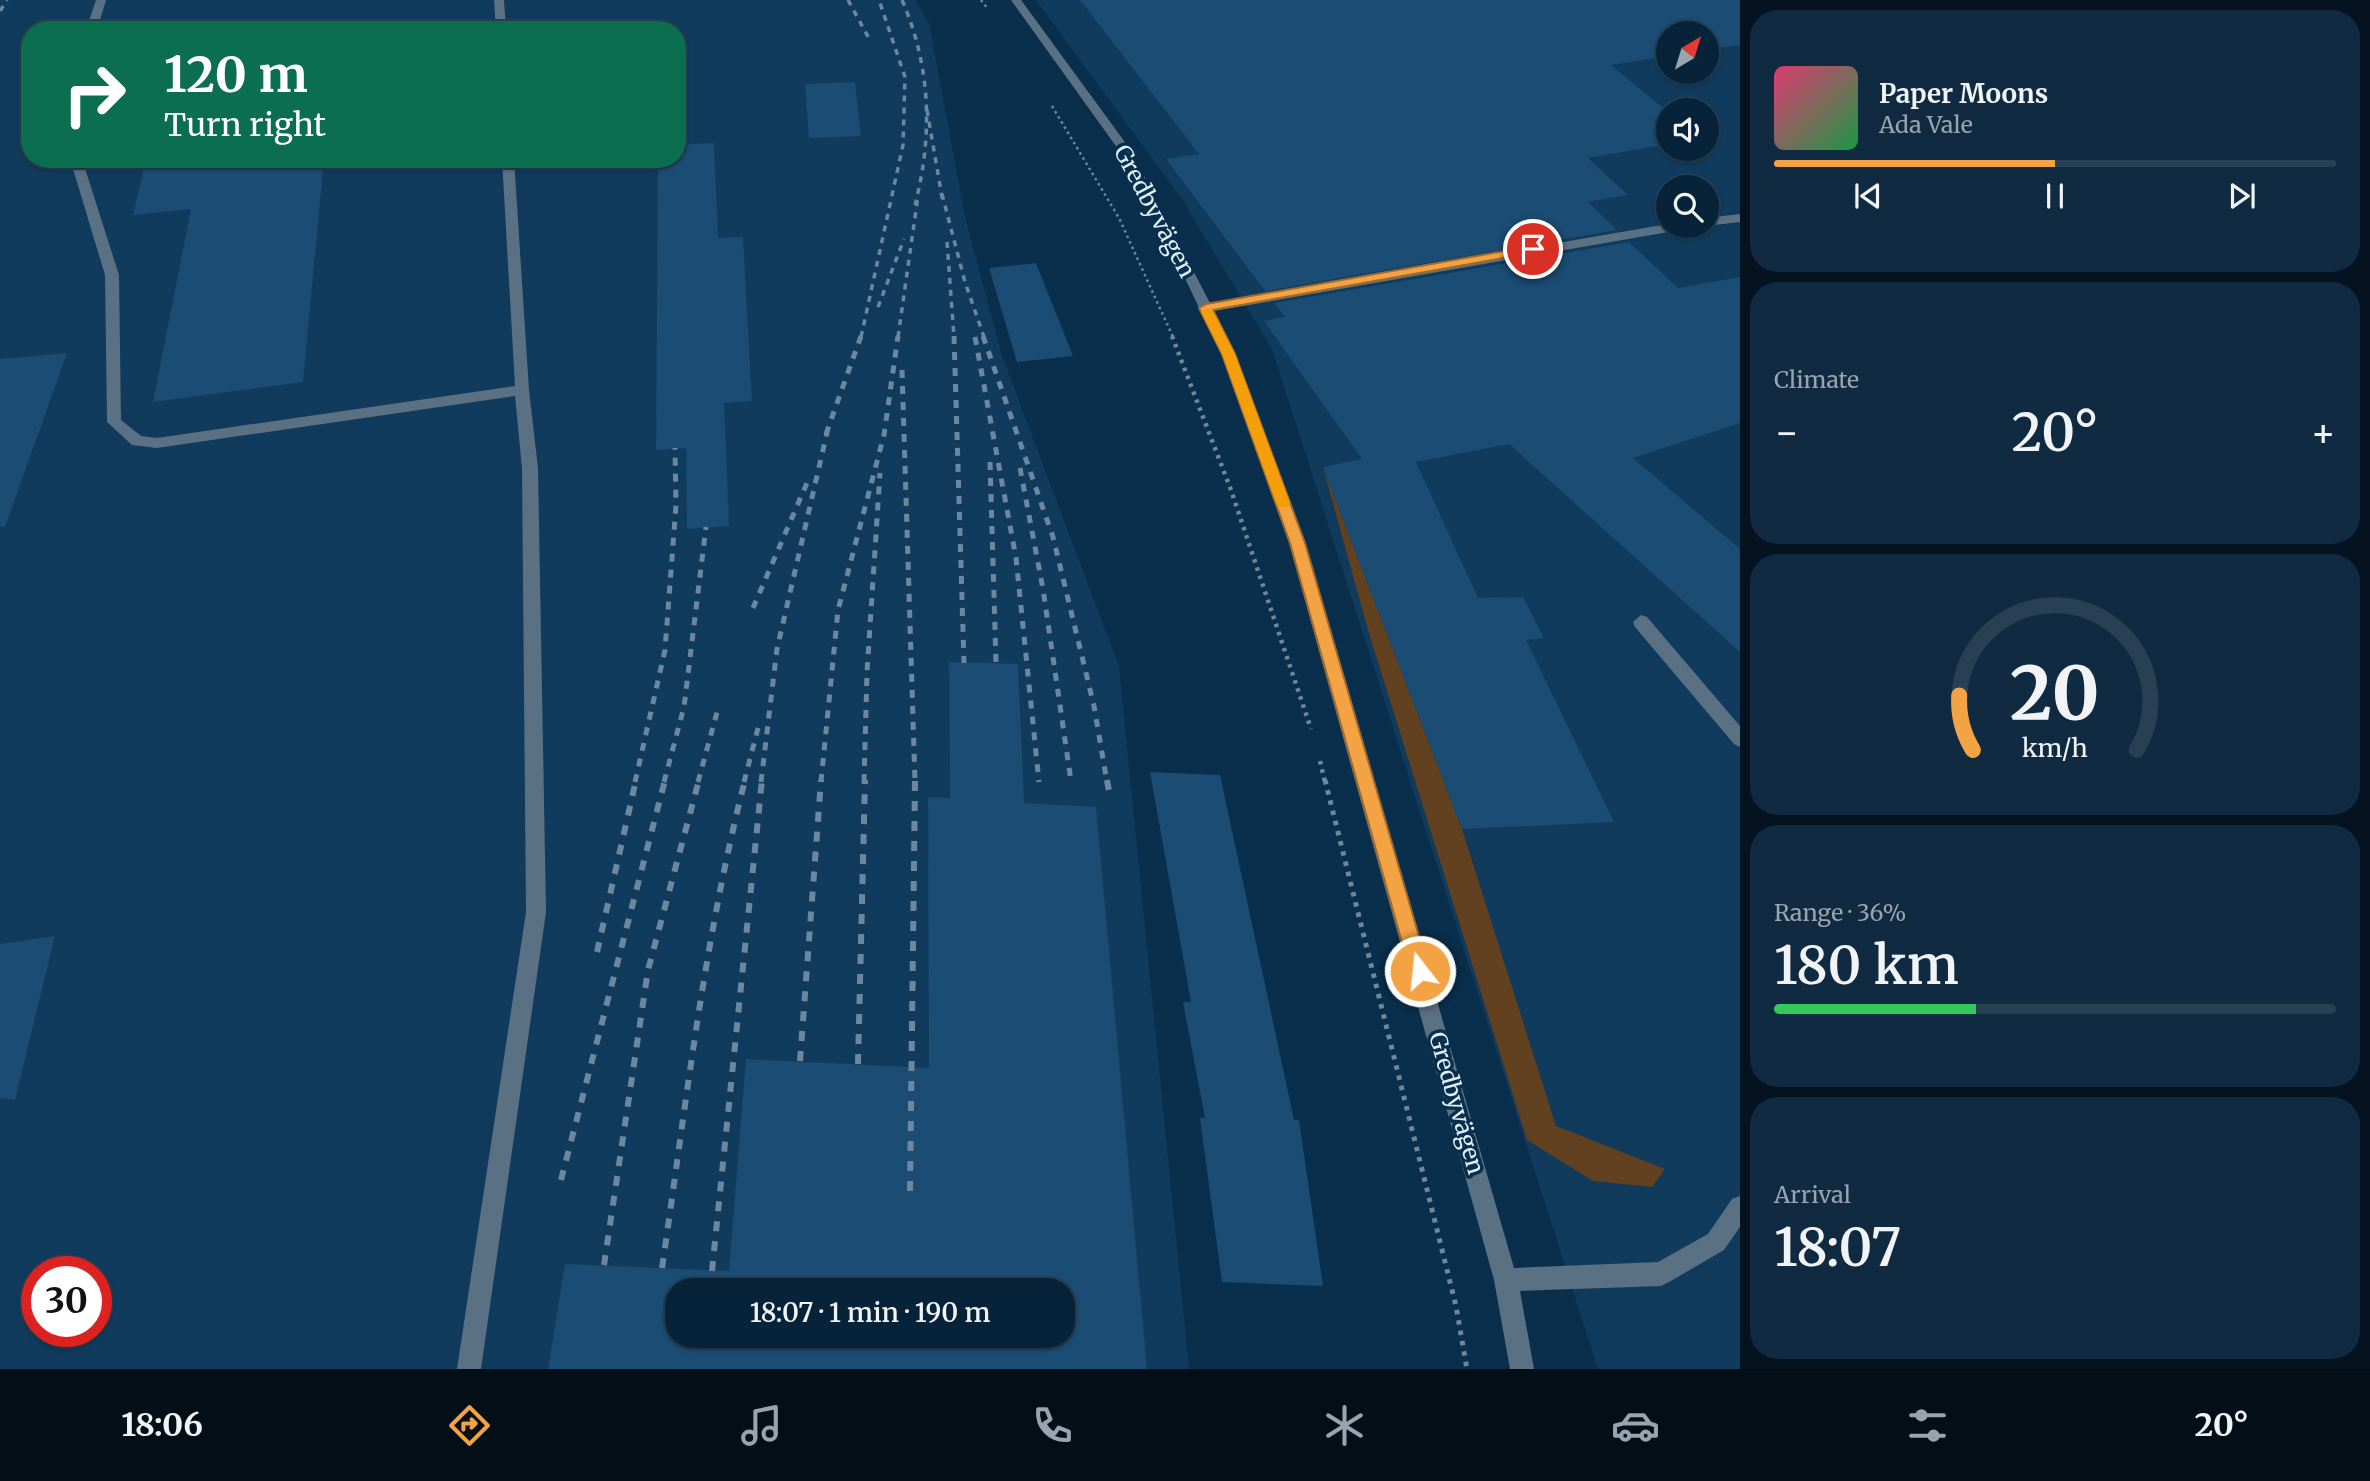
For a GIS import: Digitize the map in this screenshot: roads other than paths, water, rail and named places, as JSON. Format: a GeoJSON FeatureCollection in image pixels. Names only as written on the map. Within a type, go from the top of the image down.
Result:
{"type":"FeatureCollection","features":[{"type":"Feature","properties":{"kind":"street"},"geometry":{"type":"LineString","coordinates":[[93,21],[101,0]]}},
{"type":"Feature","properties":{"kind":"street"},"geometry":{"type":"LineString","coordinates":[[499,0],[500,21]]}},
{"type":"Feature","properties":{"kind":"street","name":"Gredbyvägen"},"geometry":{"type":"LineString","coordinates":[[1016,0],[1124,149],[1228,354],[1297,543],[1506,1280],[1522,1369]]}},
{"type":"Feature","properties":{"kind":"street"},"geometry":{"type":"LineString","coordinates":[[79,168],[112,275],[114,422],[137,441],[157,443],[522,390]]}},
{"type":"Feature","properties":{"kind":"street"},"geometry":{"type":"LineString","coordinates":[[469,1369],[536,912],[530,468],[522,390],[509,168]]}},
{"type":"Feature","properties":{"kind":"street"},"geometry":{"type":"LineString","coordinates":[[1719,220],[1740,218]]}},
{"type":"Feature","properties":{"kind":"street"},"geometry":{"type":"LineString","coordinates":[[1206,308],[1656,230]]}},
{"type":"Feature","properties":{"kind":"street"},"geometry":{"type":"LineString","coordinates":[[1641,622],[1740,739]]}},
{"type":"Feature","properties":{"kind":"street"},"geometry":{"type":"LineString","coordinates":[[1506,1280],[1661,1274],[1716,1242],[1740,1207]]}},
{"type":"Feature","properties":{"kind":"railway"},"geometry":{"type":"LineString","coordinates":[[0,11],[7,0]]}},
{"type":"Feature","properties":{"kind":"railway"},"geometry":{"type":"LineString","coordinates":[[848,0],[871,42]]}},
{"type":"Feature","properties":{"kind":"railway"},"geometry":{"type":"LineString","coordinates":[[861,337],[903,145],[905,77],[879,0]]}},
{"type":"Feature","properties":{"kind":"railway"},"geometry":{"type":"LineString","coordinates":[[902,0],[919,50],[926,101],[925,153],[915,205]]}},
{"type":"Feature","properties":{"kind":"railway"},"geometry":{"type":"LineString","coordinates":[[927,110],[943,203]]}},
{"type":"Feature","properties":{"kind":"railway"},"geometry":{"type":"LineString","coordinates":[[942,194],[965,282],[984,337]]}},
{"type":"Feature","properties":{"kind":"railway"},"geometry":{"type":"LineString","coordinates":[[898,337],[918,196]]}},
{"type":"Feature","properties":{"kind":"railway"},"geometry":{"type":"LineString","coordinates":[[878,307],[904,239]]}},
{"type":"Feature","properties":{"kind":"railway"},"geometry":{"type":"LineString","coordinates":[[947,242],[954,337]]}},
{"type":"Feature","properties":{"kind":"railway"},"geometry":{"type":"LineString","coordinates":[[828,429],[861,336]]}},
{"type":"Feature","properties":{"kind":"railway"},"geometry":{"type":"LineString","coordinates":[[821,782],[838,610],[884,435],[898,336]]}},
{"type":"Feature","properties":{"kind":"railway"},"geometry":{"type":"LineString","coordinates":[[954,336],[964,663]]}},
{"type":"Feature","properties":{"kind":"railway"},"geometry":{"type":"LineString","coordinates":[[983,336],[1053,537],[1094,706],[1107,782]]}},
{"type":"Feature","properties":{"kind":"railway"},"geometry":{"type":"LineString","coordinates":[[975,337],[1016,558],[1039,782]]}},
{"type":"Feature","properties":{"kind":"railway"},"geometry":{"type":"LineString","coordinates":[[902,370],[915,781]]}},
{"type":"Feature","properties":{"kind":"railway"},"geometry":{"type":"LineString","coordinates":[[828,429],[829,424]]}},
{"type":"Feature","properties":{"kind":"railway"},"geometry":{"type":"LineString","coordinates":[[761,782],[777,649],[828,429]]}},
{"type":"Feature","properties":{"kind":"railway"},"geometry":{"type":"LineString","coordinates":[[826,434],[828,429]]}},
{"type":"Feature","properties":{"kind":"railway"},"geometry":{"type":"LineString","coordinates":[[635,782],[665,650],[676,505],[675,448]]}},
{"type":"Feature","properties":{"kind":"railway"},"geometry":{"type":"LineString","coordinates":[[990,462],[996,663]]}},
{"type":"Feature","properties":{"kind":"railway"},"geometry":{"type":"LineString","coordinates":[[1020,468],[1043,589],[1071,781]]}},
{"type":"Feature","properties":{"kind":"railway"},"geometry":{"type":"LineString","coordinates":[[864,782],[867,672],[880,473]]}},
{"type":"Feature","properties":{"kind":"railway"},"geometry":{"type":"LineString","coordinates":[[753,608],[810,476]]}},
{"type":"Feature","properties":{"kind":"railway"},"geometry":{"type":"LineString","coordinates":[[664,782],[684,707],[706,527]]}},
{"type":"Feature","properties":{"kind":"railway"},"geometry":{"type":"LineString","coordinates":[[698,782],[719,705]]}},
{"type":"Feature","properties":{"kind":"railway"},"geometry":{"type":"LineString","coordinates":[[744,782],[759,724]]}},
{"type":"Feature","properties":{"kind":"railway"},"geometry":{"type":"LineString","coordinates":[[597,952],[636,780]]}},
{"type":"Feature","properties":{"kind":"railway"},"geometry":{"type":"LineString","coordinates":[[561,1180],[665,780]]}},
{"type":"Feature","properties":{"kind":"railway"},"geometry":{"type":"LineString","coordinates":[[604,1265],[648,970],[699,780]]}},
{"type":"Feature","properties":{"kind":"railway"},"geometry":{"type":"LineString","coordinates":[[662,1268],[707,962],[745,780]]}},
{"type":"Feature","properties":{"kind":"railway"},"geometry":{"type":"LineString","coordinates":[[712,1271],[762,780]]}},
{"type":"Feature","properties":{"kind":"railway"},"geometry":{"type":"LineString","coordinates":[[800,1061],[821,780]]}},
{"type":"Feature","properties":{"kind":"railway"},"geometry":{"type":"LineString","coordinates":[[858,1064],[865,780]]}},
{"type":"Feature","properties":{"kind":"railway"},"geometry":{"type":"LineString","coordinates":[[1107,780],[1109,791]]}},
{"type":"Feature","properties":{"kind":"railway"},"geometry":{"type":"LineString","coordinates":[[910,1191],[915,781]]}}]}
